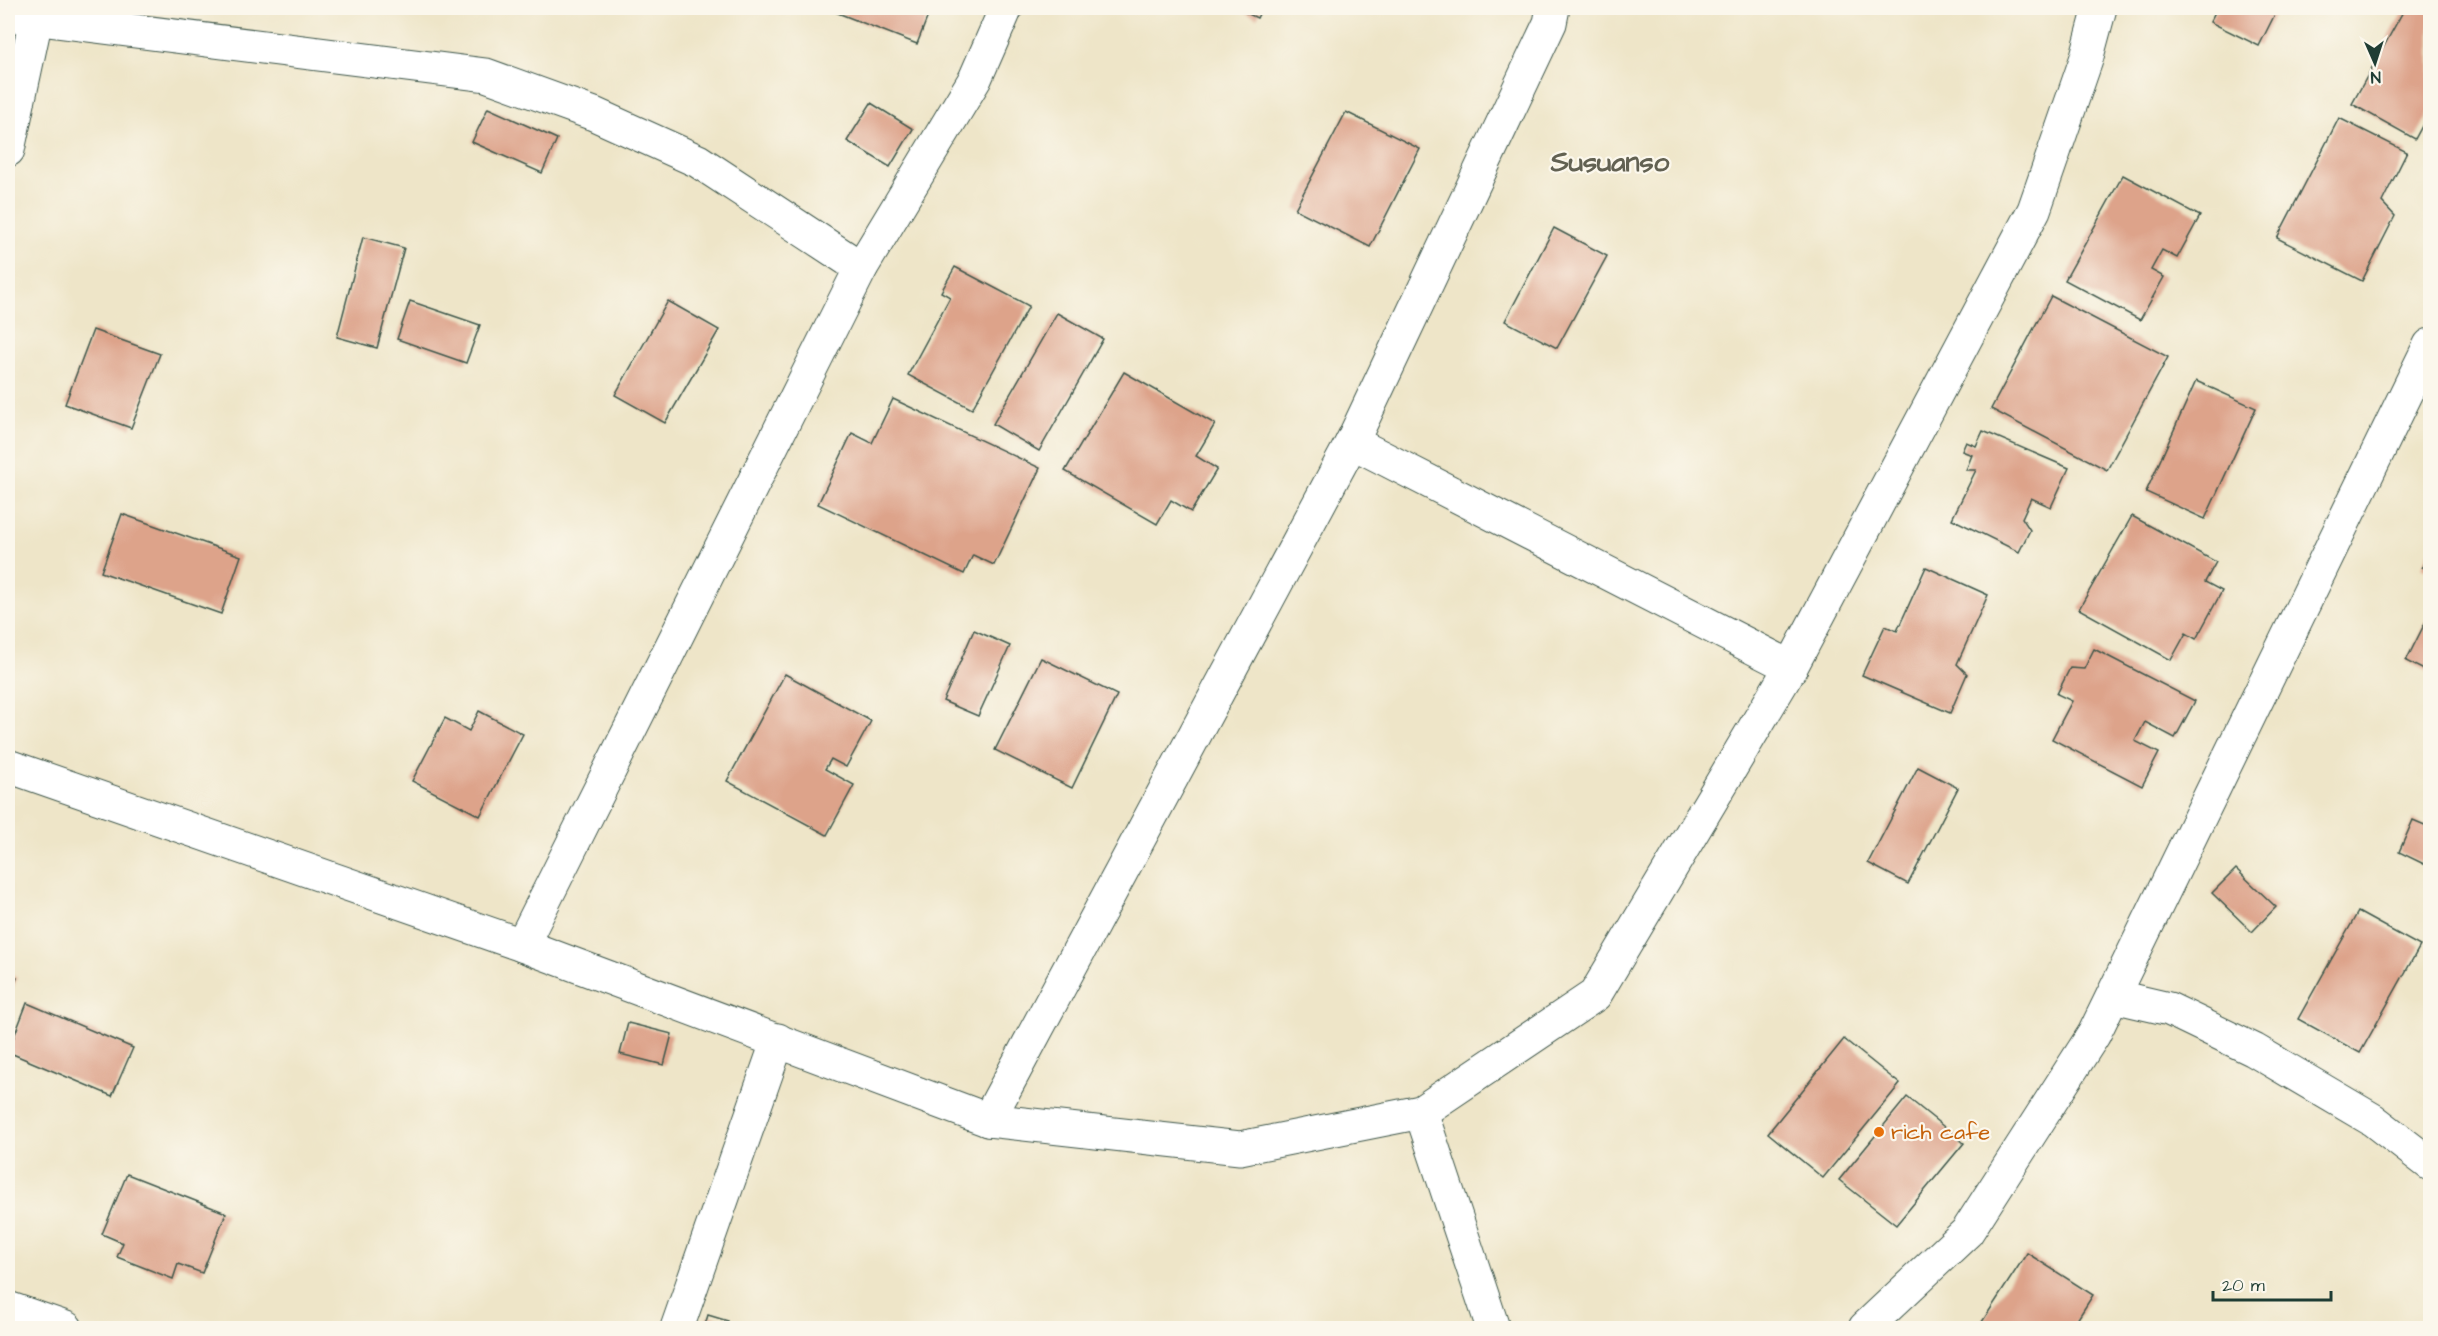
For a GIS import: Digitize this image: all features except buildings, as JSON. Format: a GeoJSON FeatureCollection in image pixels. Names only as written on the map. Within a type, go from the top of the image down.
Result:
{"type":"FeatureCollection","features":[{"type":"Feature","properties":{"kind":"street"},"geometry":{"type":"LineString","coordinates":[[522,945],[861,268],[975,79],[1006,8]]}},
{"type":"Feature","properties":{"kind":"street"},"geometry":{"type":"LineString","coordinates":[[988,1120],[1352,442],[1545,34],[1553,8]]}},
{"type":"Feature","properties":{"kind":"street"},"geometry":{"type":"LineString","coordinates":[[8,766],[522,945],[988,1120],[1240,1149],[1421,1112],[1595,995],[1791,667],[2034,210],[2086,60],[2100,8]]}},
{"type":"Feature","properties":{"kind":"street"},"geometry":{"type":"LineString","coordinates":[[8,150],[22,17],[486,75],[594,114],[699,161],[861,268]]}},
{"type":"Feature","properties":{"kind":"street"},"geometry":{"type":"LineString","coordinates":[[1865,1329],[1967,1232],[2094,1034],[2430,345]]}},
{"type":"Feature","properties":{"kind":"street"},"geometry":{"type":"LineString","coordinates":[[1352,442],[1791,667]]}},
{"type":"Feature","properties":{"kind":"street"},"geometry":{"type":"LineString","coordinates":[[2113,996],[2169,1009],[2254,1050],[2373,1120],[2430,1164]]}},
{"type":"Feature","properties":{"kind":"street"},"geometry":{"type":"LineString","coordinates":[[677,1329],[778,1040]]}},
{"type":"Feature","properties":{"kind":"street"},"geometry":{"type":"LineString","coordinates":[[1421,1112],[1492,1329]]}},
{"type":"Feature","properties":{"kind":"street"},"geometry":{"type":"LineString","coordinates":[[8,1308],[66,1329]]}},
{"type":"Feature","properties":{"kind":"place","name":"rich cafe"},"geometry":{"type":"Point","coordinates":[1879,1132]}},
{"type":"Feature","properties":{"kind":"district","name":"Susuanso"},"geometry":{"type":"Point","coordinates":[1610,162]}}]}
